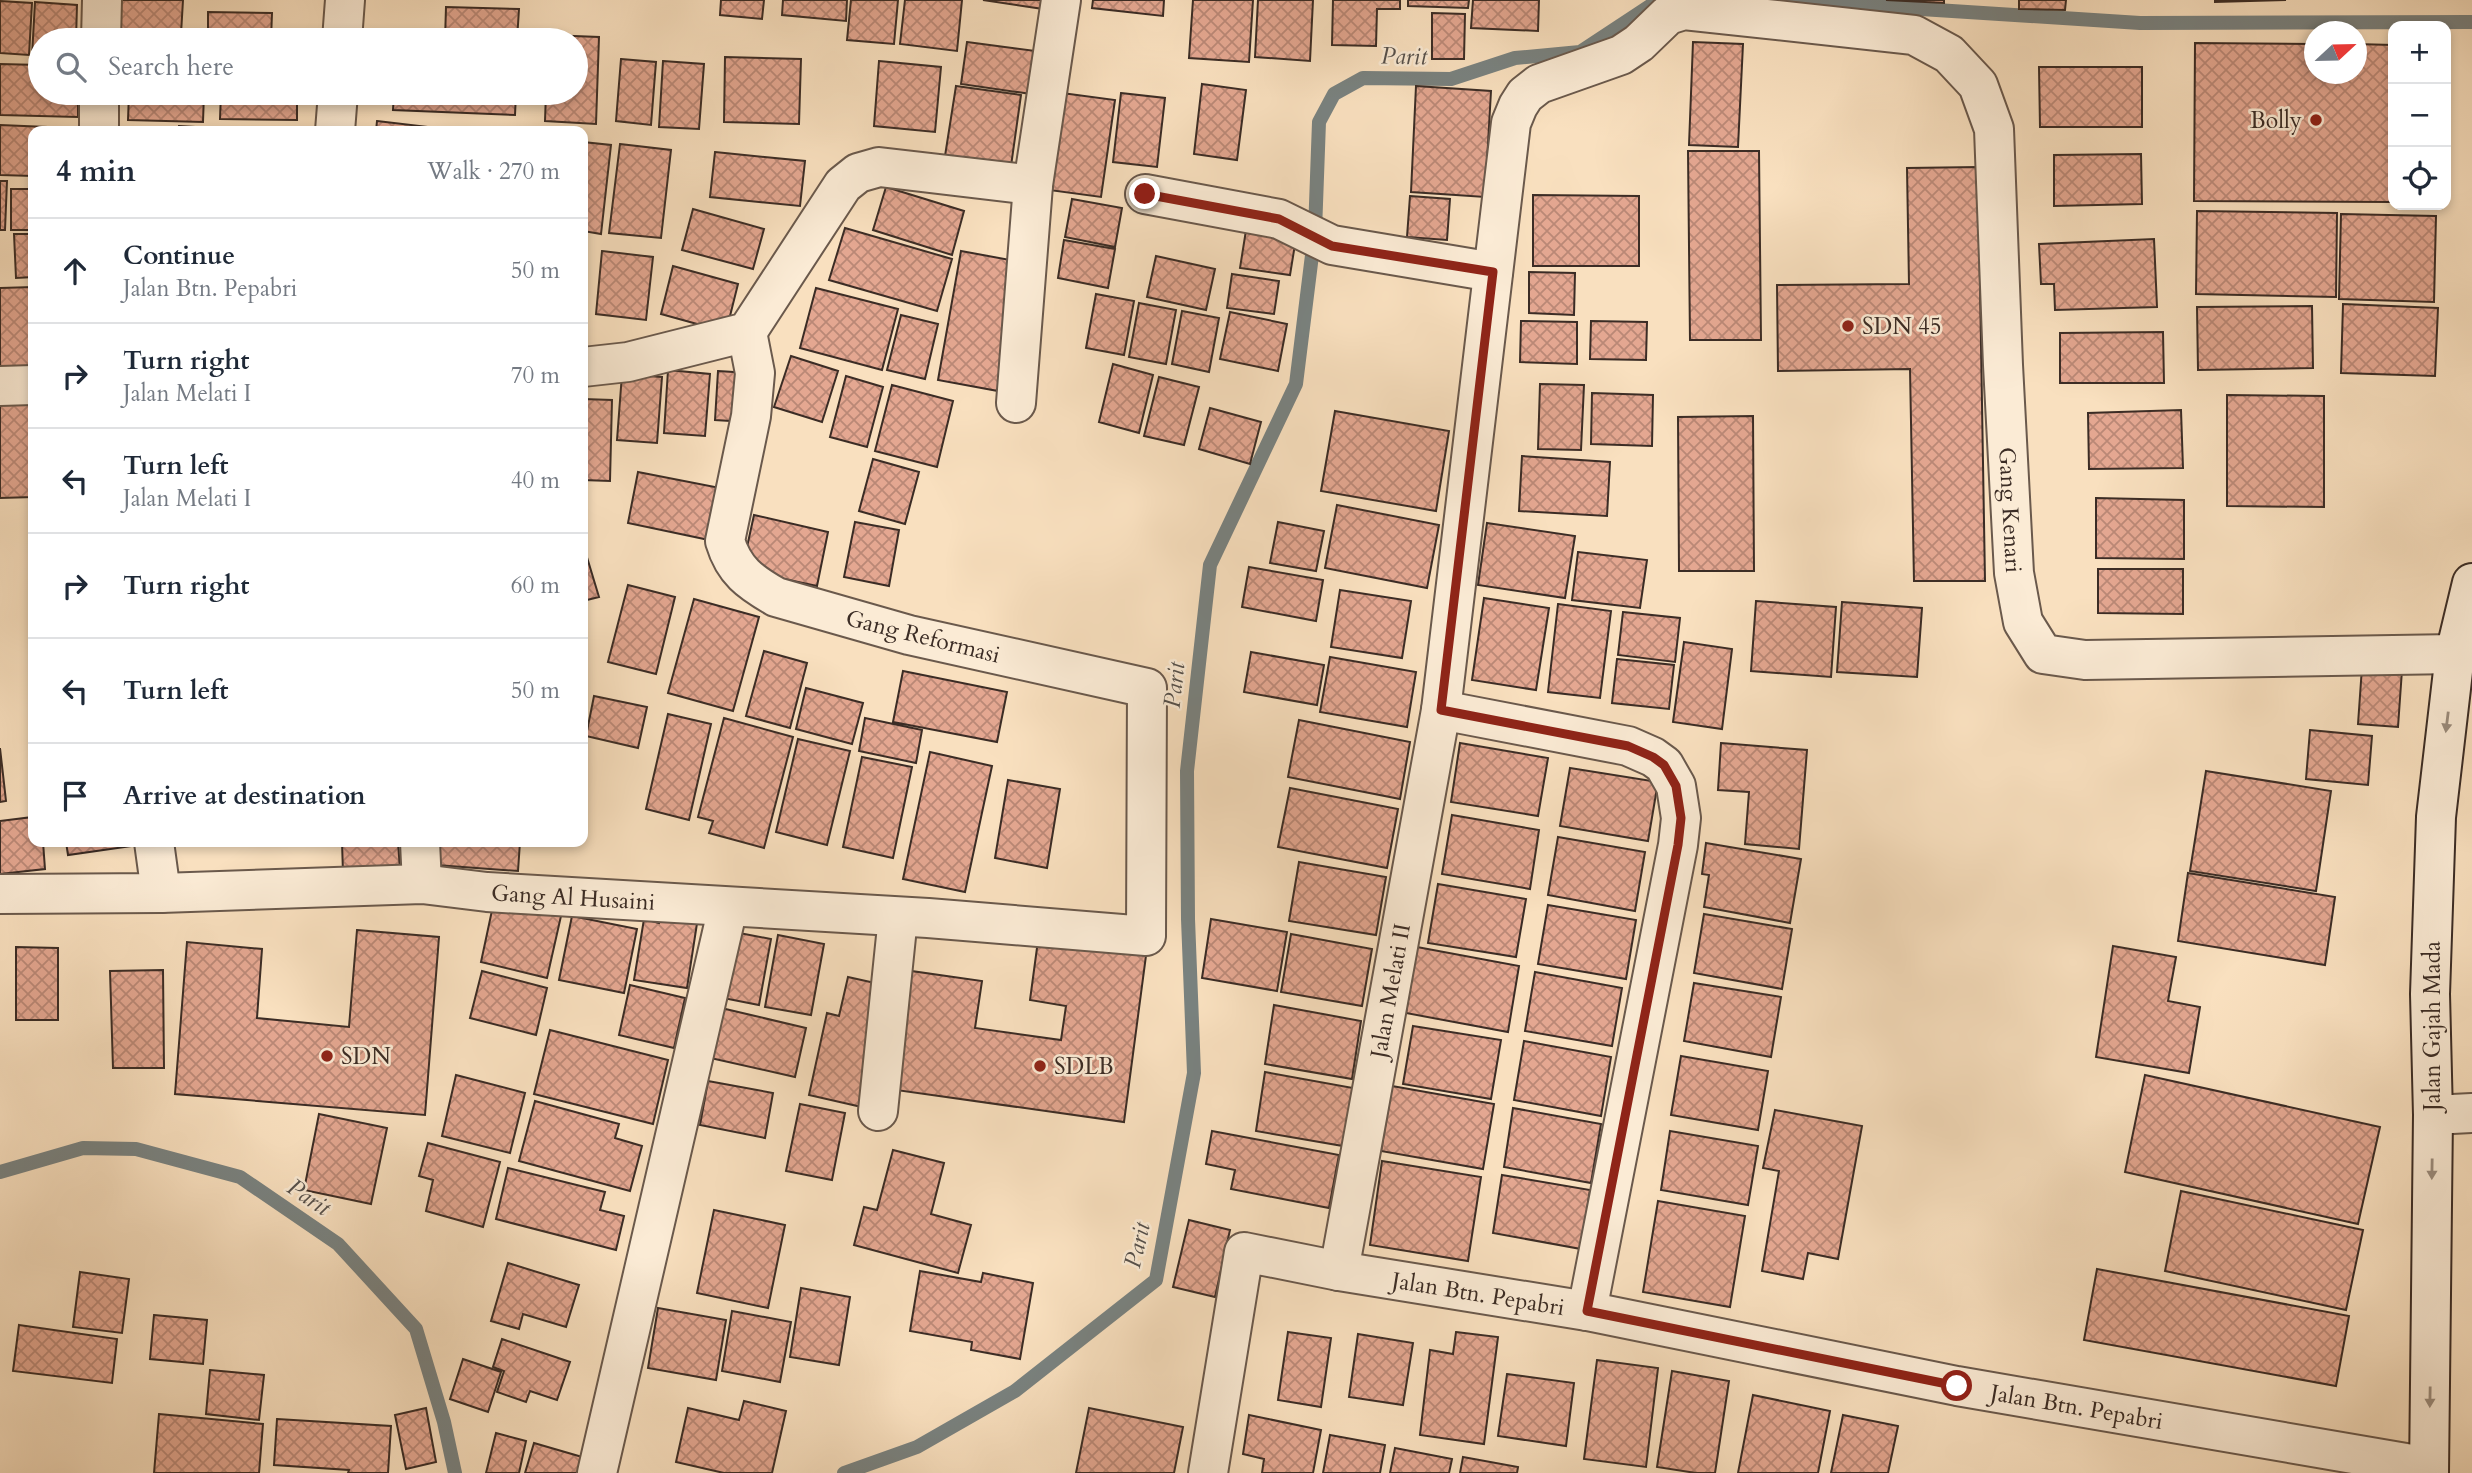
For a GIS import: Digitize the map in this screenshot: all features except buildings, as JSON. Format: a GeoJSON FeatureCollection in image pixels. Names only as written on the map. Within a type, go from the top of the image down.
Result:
{"type":"FeatureCollection","features":[{"type":"Feature","properties":{"kind":"street"},"geometry":{"type":"LineString","coordinates":[[101,28],[102,0]]}},
{"type":"Feature","properties":{"kind":"street"},"geometry":{"type":"LineString","coordinates":[[343,28],[345,0]]}},
{"type":"Feature","properties":{"kind":"street"},"geometry":{"type":"LineString","coordinates":[[1016,403],[1033,185],[1061,0]]}},
{"type":"Feature","properties":{"kind":"street","name":"Gang Kenari"},"geometry":{"type":"LineString","coordinates":[[1493,272],[1511,123],[1525,95],[1539,84],[1621,55],[1639,43],[1668,15],[1684,10],[1861,14],[1914,35],[1949,54],[1978,85],[1994,129],[2014,573],[2023,622],[2043,654],[2085,660],[2455,654]]}},
{"type":"Feature","properties":{"kind":"street"},"geometry":{"type":"LineString","coordinates":[[99,105],[99,126]]}},
{"type":"Feature","properties":{"kind":"street"},"geometry":{"type":"LineString","coordinates":[[335,126],[337,105]]}},
{"type":"Feature","properties":{"kind":"street"},"geometry":{"type":"LineString","coordinates":[[588,366],[628,362],[747,332],[843,185],[858,173],[879,167],[1033,185]]}},
{"type":"Feature","properties":{"kind":"street"},"geometry":{"type":"LineString","coordinates":[[1145,194],[1279,219],[1332,246],[1493,272]]}},
{"type":"Feature","properties":{"kind":"street","name":"Jalan Melati II"},"geometry":{"type":"LineString","coordinates":[[1339,1271],[1441,710],[1493,272]]}},
{"type":"Feature","properties":{"kind":"street","name":"Gang Reformasi"},"geometry":{"type":"LineString","coordinates":[[747,332],[755,373],[751,416],[725,541],[731,560],[758,587],[776,597],[909,635],[1147,688],[1146,936]]}},
{"type":"Feature","properties":{"kind":"street"},"geometry":{"type":"LineString","coordinates":[[0,386],[28,385]]}},
{"type":"Feature","properties":{"kind":"street","name":"Jalan Gajah Mada"},"geometry":{"type":"LineString","coordinates":[[2429,1470],[2433,1115],[2430,994],[2435,817],[2455,654],[2472,583]]}},
{"type":"Feature","properties":{"kind":"street"},"geometry":{"type":"LineString","coordinates":[[1441,710],[1628,746],[1664,765],[1676,786],[1681,818],[1678,845],[1587,1311]]}},
{"type":"Feature","properties":{"kind":"street"},"geometry":{"type":"LineString","coordinates":[[155,847],[161,893]]}},
{"type":"Feature","properties":{"kind":"street"},"geometry":{"type":"LineString","coordinates":[[419,847],[422,884]]}},
{"type":"Feature","properties":{"kind":"street","name":"Gang Al Husaini"},"geometry":{"type":"LineString","coordinates":[[0,894],[161,893],[422,884],[487,892],[898,917],[1146,936]]}},
{"type":"Feature","properties":{"kind":"street"},"geometry":{"type":"LineString","coordinates":[[597,1473],[728,907]]}},
{"type":"Feature","properties":{"kind":"street"},"geometry":{"type":"LineString","coordinates":[[878,1111],[898,917]]}},
{"type":"Feature","properties":{"kind":"street"},"geometry":{"type":"LineString","coordinates":[[2433,1115],[2472,1113]]}},
{"type":"Feature","properties":{"kind":"street","name":"Jalan Btn. Pepabri"},"geometry":{"type":"LineString","coordinates":[[1208,1473],[1244,1252],[1339,1271],[1587,1311],[1957,1386],[2429,1470]]}},
{"type":"Feature","properties":{"kind":"waterway","name":"Parit"},"geometry":{"type":"LineString","coordinates":[[844,1473],[917,1447],[1015,1391],[1156,1280],[1194,1073],[1188,919],[1187,771],[1210,565],[1296,384],[1315,231],[1319,122],[1334,94],[1363,78],[1451,79],[1515,58],[1580,52],[1659,0]]}},
{"type":"Feature","properties":{"kind":"waterway","name":"Parit"},"geometry":{"type":"LineString","coordinates":[[1780,0],[2140,23],[2472,22]]}},
{"type":"Feature","properties":{"kind":"waterway","name":"Parit"},"geometry":{"type":"LineString","coordinates":[[0,1172],[83,1148],[136,1149],[240,1177],[338,1244],[416,1329],[444,1422],[455,1473]]}},
{"type":"Feature","properties":{"kind":"place","name":"Bolly"},"geometry":{"type":"Point","coordinates":[2316,120]}},
{"type":"Feature","properties":{"kind":"place","name":"SDN 45"},"geometry":{"type":"Point","coordinates":[1848,326]}},
{"type":"Feature","properties":{"kind":"place","name":"SDN"},"geometry":{"type":"Point","coordinates":[327,1056]}},
{"type":"Feature","properties":{"kind":"place","name":"SDLB"},"geometry":{"type":"Point","coordinates":[1040,1066]}},
{"type":"Feature","properties":{"kind":"route"},"geometry":{"type":"LineString","coordinates":[[1145,194],[1279,219],[1332,246],[1493,272],[1441,710],[1628,746],[1653,757],[1671,774],[1676,786],[1681,818],[1678,845],[1587,1311],[1957,1386]]}}]}
